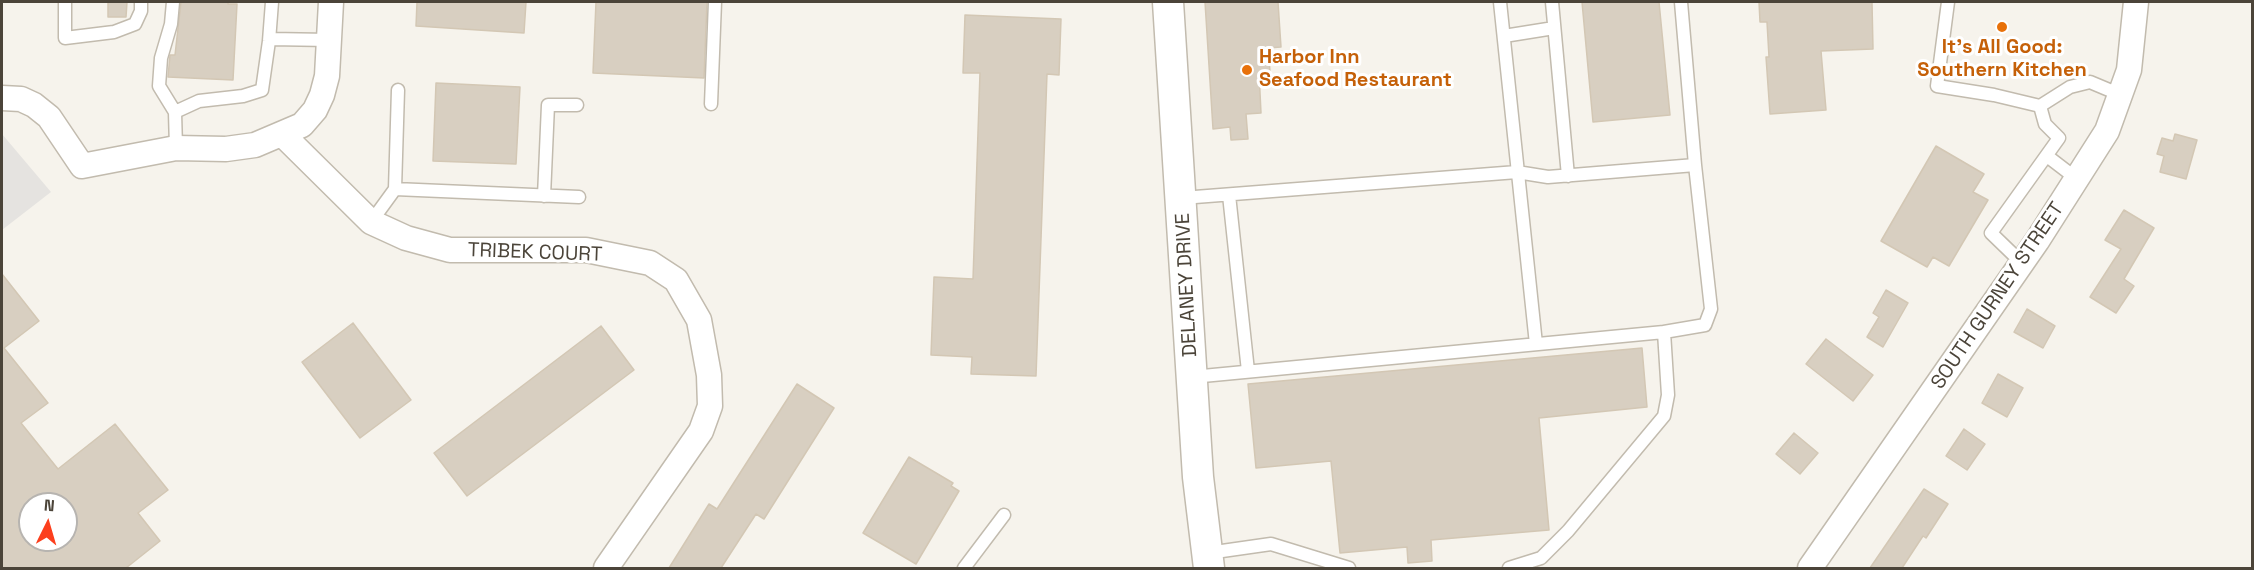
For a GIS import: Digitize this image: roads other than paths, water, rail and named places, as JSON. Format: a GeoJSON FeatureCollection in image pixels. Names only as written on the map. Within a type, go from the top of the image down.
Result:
{"type":"FeatureCollection","features":[{"type":"Feature","properties":{"kind":"street"},"geometry":{"type":"LineString","coordinates":[[2,98],[21,99],[34,105],[49,117],[82,166],[176,148],[226,150],[255,145],[302,125],[315,110],[327,76],[331,2]]}},
{"type":"Feature","properties":{"kind":"street","name":"DELANEY DRIVE"},"geometry":{"type":"LineString","coordinates":[[1168,2],[1198,477],[1208,561]]}},
{"type":"Feature","properties":{"kind":"street","name":"SOUTH GURNEY STREET"},"geometry":{"type":"LineString","coordinates":[[1810,568],[2022,263],[2107,131],[2129,70],[2136,2]]}},
{"type":"Feature","properties":{"kind":"street","name":"TRIBEK COURT"},"geometry":{"type":"LineString","coordinates":[[283,135],[371,222],[406,238],[450,250],[586,250],[650,263],[676,280],[699,320],[709,375],[710,406],[701,431],[606,568]]}},
{"type":"Feature","properties":{"kind":"lane"},"geometry":{"type":"LineString","coordinates":[[64,2],[65,38],[114,32],[135,24],[141,11],[141,2]]}},
{"type":"Feature","properties":{"kind":"lane"},"geometry":{"type":"LineString","coordinates":[[173,2],[171,24],[161,58],[159,86],[175,112],[176,148]]}},
{"type":"Feature","properties":{"kind":"lane"},"geometry":{"type":"LineString","coordinates":[[175,112],[199,101],[243,96],[262,90],[270,39],[272,2]]}},
{"type":"Feature","properties":{"kind":"lane"},"geometry":{"type":"LineString","coordinates":[[711,104],[715,2]]}},
{"type":"Feature","properties":{"kind":"lane"},"geometry":{"type":"LineString","coordinates":[[1500,2],[1536,344]]}},
{"type":"Feature","properties":{"kind":"lane"},"geometry":{"type":"LineString","coordinates":[[1552,2],[1568,176]]}},
{"type":"Feature","properties":{"kind":"lane"},"geometry":{"type":"LineString","coordinates":[[1192,377],[1664,332],[1705,325],[1711,309],[1695,165],[1681,2]]}},
{"type":"Feature","properties":{"kind":"lane"},"geometry":{"type":"LineString","coordinates":[[1948,2],[1937,86],[1994,95],[2040,106],[2070,87],[2090,82],[2121,95]]}},
{"type":"Feature","properties":{"kind":"lane"},"geometry":{"type":"LineString","coordinates":[[1503,36],[1554,28]]}},
{"type":"Feature","properties":{"kind":"lane"},"geometry":{"type":"LineString","coordinates":[[270,39],[330,40]]}},
{"type":"Feature","properties":{"kind":"lane"},"geometry":{"type":"LineString","coordinates":[[371,222],[395,189],[398,90]]}},
{"type":"Feature","properties":{"kind":"lane"},"geometry":{"type":"LineString","coordinates":[[544,195],[548,105],[576,105]]}},
{"type":"Feature","properties":{"kind":"lane"},"geometry":{"type":"LineString","coordinates":[[2022,263],[1991,233],[2059,138],[2045,124],[2040,106]]}},
{"type":"Feature","properties":{"kind":"lane"},"geometry":{"type":"LineString","coordinates":[[2047,156],[2077,179]]}},
{"type":"Feature","properties":{"kind":"lane"},"geometry":{"type":"LineString","coordinates":[[1182,198],[1517,172],[1548,177],[1695,165]]}},
{"type":"Feature","properties":{"kind":"lane"},"geometry":{"type":"LineString","coordinates":[[395,189],[579,197]]}},
{"type":"Feature","properties":{"kind":"lane"},"geometry":{"type":"LineString","coordinates":[[1229,195],[1248,371]]}},
{"type":"Feature","properties":{"kind":"lane"},"geometry":{"type":"LineString","coordinates":[[1509,568],[1540,558],[1568,531],[1664,416],[1668,395],[1664,332]]}},
{"type":"Feature","properties":{"kind":"lane"},"geometry":{"type":"LineString","coordinates":[[964,568],[1004,515]]}},
{"type":"Feature","properties":{"kind":"lane"},"geometry":{"type":"LineString","coordinates":[[1208,561],[1271,544],[1349,568]]}},
{"type":"Feature","properties":{"kind":"place","name":"It's All Good: Southern Kitchen"},"geometry":{"type":"Point","coordinates":[2002,27]}},
{"type":"Feature","properties":{"kind":"place","name":"Harbor Inn Seafood Restaurant"},"geometry":{"type":"Point","coordinates":[1247,70]}}]}
